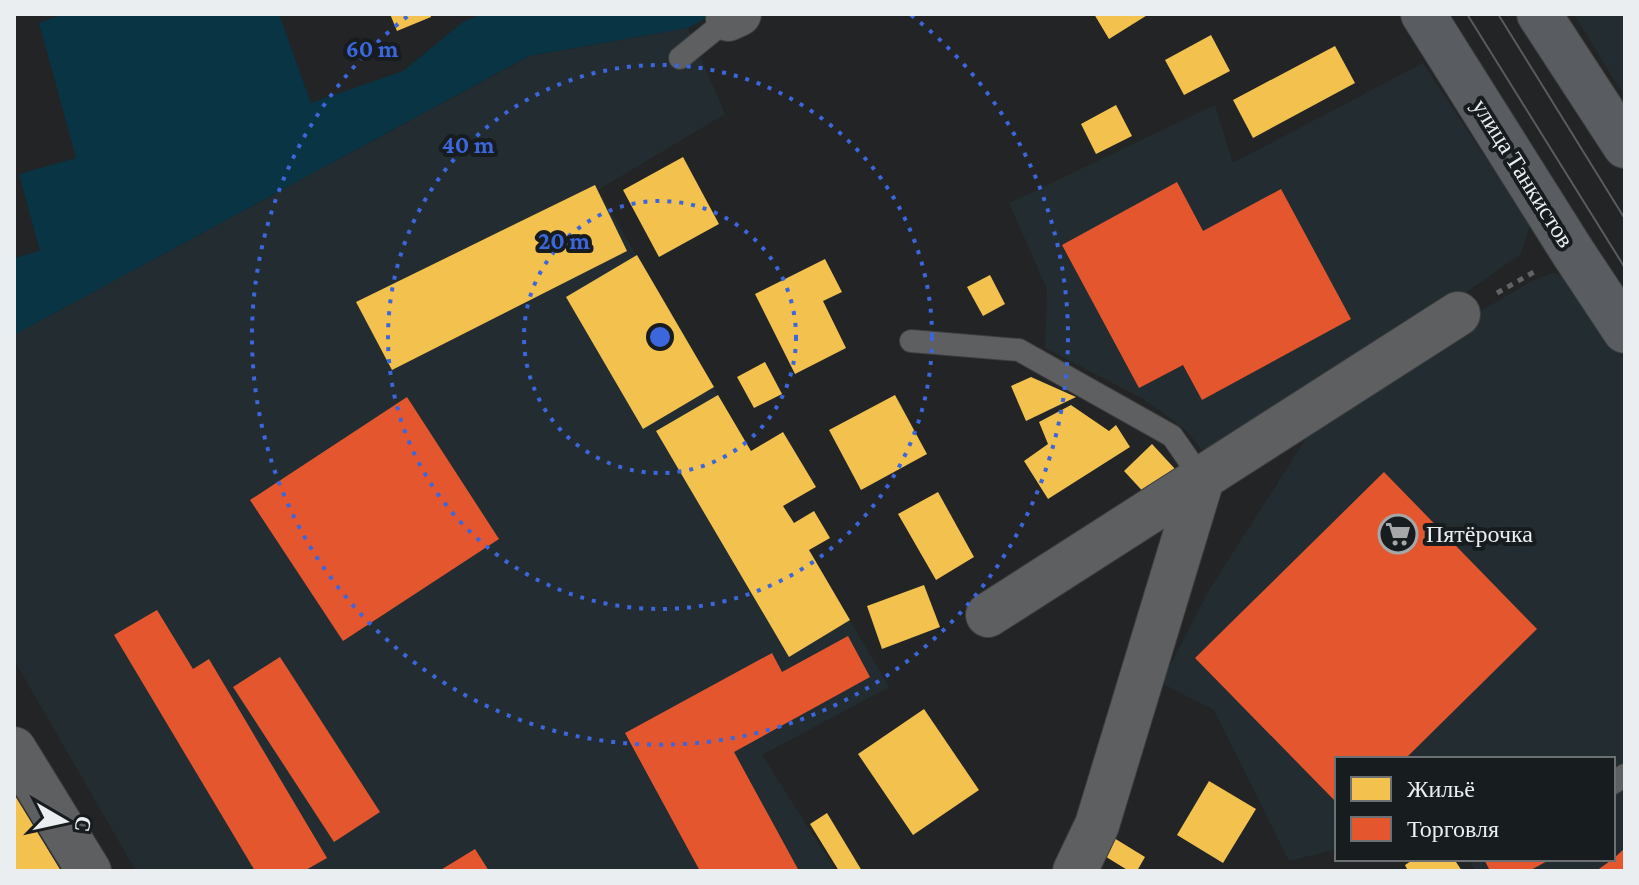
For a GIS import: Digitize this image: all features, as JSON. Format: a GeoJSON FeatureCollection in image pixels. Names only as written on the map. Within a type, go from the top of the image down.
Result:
{"type":"FeatureCollection","features":[{"type":"Feature","properties":{"kind":"main road","name":"улица Танкистов"},"geometry":{"type":"LineString","coordinates":[[1423,14],[1625,331]]}},
{"type":"Feature","properties":{"kind":"main road"},"geometry":{"type":"LineString","coordinates":[[1539,14],[1625,146]]}},
{"type":"Feature","properties":{"kind":"street"},"geometry":{"type":"LineString","coordinates":[[988,615],[1458,314]]}},
{"type":"Feature","properties":{"kind":"street"},"geometry":{"type":"LineString","coordinates":[[1075,871],[1097,825],[1202,479]]}},
{"type":"Feature","properties":{"kind":"street"},"geometry":{"type":"LineString","coordinates":[[14,749],[89,871]]}},
{"type":"Feature","properties":{"kind":"lane"},"geometry":{"type":"LineString","coordinates":[[680,58],[729,16]]}},
{"type":"Feature","properties":{"kind":"lane"},"geometry":{"type":"LineString","coordinates":[[911,341],[1019,350],[1172,436],[1202,479]]}},
{"type":"Feature","properties":{"kind":"shaded area"},"geometry":{"type":"Polygon","coordinates":[[[64,14],[279,14],[311,103],[403,71],[463,22],[482,14],[713,14],[688,28],[529,56],[14,335],[14,258],[40,251],[19,174],[76,158],[39,23],[64,14]]]}},
{"type":"Feature","properties":{"kind":"shaded area"},"geometry":{"type":"Polygon","coordinates":[[[1574,14],[1625,14],[1625,96],[1607,68],[1574,14]]]}},
{"type":"Feature","properties":{"kind":"shaded area"},"geometry":{"type":"Polygon","coordinates":[[[688,28],[725,114],[598,190],[889,687],[762,755],[836,871],[136,871],[14,660],[14,335],[530,56],[688,28]]]}},
{"type":"Feature","properties":{"kind":"shaded area"},"geometry":{"type":"Polygon","coordinates":[[[1423,63],[1530,225],[1521,254],[1210,460],[1186,430],[1145,400],[1045,348],[1047,289],[1009,203],[1215,105],[1233,163],[1423,63]]]}},
{"type":"Feature","properties":{"kind":"shaded area"},"geometry":{"type":"Polygon","coordinates":[[[1552,273],[1570,278],[1625,362],[1625,871],[1476,871],[1469,861],[1615,861],[1615,757],[1335,757],[1335,850],[1289,861],[1214,710],[1161,683],[1209,590],[1309,434],[1462,322],[1532,281],[1552,273]]]}},
{"type":"Feature","properties":{"kind":"building: Жильё"},"geometry":{"type":"Polygon","coordinates":[[[390,14],[430,14],[431,17],[397,31],[390,14]]]}},
{"type":"Feature","properties":{"kind":"building: Жильё"},"geometry":{"type":"Polygon","coordinates":[[[1094,14],[1149,14],[1109,39],[1094,14]]]}},
{"type":"Feature","properties":{"kind":"building: Жильё"},"geometry":{"type":"Polygon","coordinates":[[[1211,35],[1230,71],[1184,95],[1165,60],[1211,35]]]}},
{"type":"Feature","properties":{"kind":"building: Жильё"},"geometry":{"type":"Polygon","coordinates":[[[1335,46],[1355,83],[1253,138],[1233,100],[1335,46]]]}},
{"type":"Feature","properties":{"kind":"building: Жильё"},"geometry":{"type":"Polygon","coordinates":[[[1116,105],[1132,136],[1096,154],[1081,124],[1116,105]]]}},
{"type":"Feature","properties":{"kind":"building: Жильё"},"geometry":{"type":"Polygon","coordinates":[[[683,157],[719,224],[659,257],[623,190],[683,157]]]}},
{"type":"Feature","properties":{"kind":"building: Жильё"},"geometry":{"type":"Polygon","coordinates":[[[595,185],[627,251],[392,370],[356,302],[595,185]]]}},
{"type":"Feature","properties":{"kind":"building: Жильё"},"geometry":{"type":"Polygon","coordinates":[[[637,255],[714,387],[643,429],[566,297],[637,255]]]}},
{"type":"Feature","properties":{"kind":"building: Жильё"},"geometry":{"type":"Polygon","coordinates":[[[825,259],[842,292],[823,301],[846,348],[795,374],[755,294],[825,259]]]}},
{"type":"Feature","properties":{"kind":"building: Жильё"},"geometry":{"type":"Polygon","coordinates":[[[990,275],[1005,304],[983,316],[967,287],[990,275]]]}},
{"type":"Feature","properties":{"kind":"building: Жильё"},"geometry":{"type":"Polygon","coordinates":[[[765,362],[782,394],[754,408],[737,377],[765,362]]]}},
{"type":"Feature","properties":{"kind":"building: Жильё"},"geometry":{"type":"Polygon","coordinates":[[[1031,377],[1076,397],[1026,421],[1011,386],[1031,377]]]}},
{"type":"Feature","properties":{"kind":"building: Жильё"},"geometry":{"type":"Polygon","coordinates":[[[718,395],[751,451],[783,432],[816,487],[783,506],[794,523],[814,511],[830,538],[809,550],[850,620],[789,657],[656,431],[718,395]]]}},
{"type":"Feature","properties":{"kind":"building: Жильё"},"geometry":{"type":"Polygon","coordinates":[[[895,395],[927,454],[861,490],[829,430],[895,395]]]}},
{"type":"Feature","properties":{"kind":"building: Жильё"},"geometry":{"type":"Polygon","coordinates":[[[1071,405],[1109,431],[1116,425],[1130,447],[1048,499],[1024,461],[1048,444],[1039,422],[1071,405]]]}},
{"type":"Feature","properties":{"kind":"building: Жильё"},"geometry":{"type":"Polygon","coordinates":[[[1152,444],[1176,470],[1148,497],[1124,471],[1152,444]]]}},
{"type":"Feature","properties":{"kind":"building: Жильё"},"geometry":{"type":"Polygon","coordinates":[[[938,492],[974,557],[936,580],[898,514],[938,492]]]}},
{"type":"Feature","properties":{"kind":"building: Жильё"},"geometry":{"type":"Polygon","coordinates":[[[924,585],[940,627],[882,649],[867,606],[924,585]]]}},
{"type":"Feature","properties":{"kind":"building: Жильё"},"geometry":{"type":"Polygon","coordinates":[[[924,709],[979,790],[913,835],[858,754],[924,709]]]}},
{"type":"Feature","properties":{"kind":"building: Жильё"},"geometry":{"type":"Polygon","coordinates":[[[1209,781],[1256,809],[1223,863],[1177,835],[1209,781]]]}},
{"type":"Feature","properties":{"kind":"building: Жильё"},"geometry":{"type":"Polygon","coordinates":[[[14,794],[61,871],[14,871],[14,794]]]}},
{"type":"Feature","properties":{"kind":"building: Жильё"},"geometry":{"type":"Polygon","coordinates":[[[827,813],[862,871],[839,871],[810,824],[827,813]]]}},
{"type":"Feature","properties":{"kind":"building: Жильё"},"geometry":{"type":"Polygon","coordinates":[[[1114,838],[1145,857],[1137,871],[1129,871],[1103,855],[1114,838]]]}},
{"type":"Feature","properties":{"kind":"building: Жильё"},"geometry":{"type":"Polygon","coordinates":[[[1411,861],[1455,861],[1462,871],[1408,871],[1405,865],[1411,861]]]}},
{"type":"Feature","properties":{"kind":"building: Торговля"},"geometry":{"type":"Polygon","coordinates":[[[1177,182],[1203,231],[1281,189],[1351,319],[1202,400],[1183,365],[1139,388],[1062,245],[1177,182]]]}},
{"type":"Feature","properties":{"kind":"building: Торговля"},"geometry":{"type":"Polygon","coordinates":[[[407,397],[499,539],[343,641],[250,500],[407,397]]]}},
{"type":"Feature","properties":{"kind":"building: Торговля"},"geometry":{"type":"Polygon","coordinates":[[[1384,472],[1537,629],[1407,757],[1335,757],[1335,801],[1195,658],[1384,472]]]}},
{"type":"Feature","properties":{"kind":"building: Торговля"},"geometry":{"type":"Polygon","coordinates":[[[157,610],[193,669],[209,659],[327,858],[304,871],[255,871],[114,635],[157,610]]]}},
{"type":"Feature","properties":{"kind":"building: Торговля"},"geometry":{"type":"Polygon","coordinates":[[[848,636],[870,677],[734,752],[799,871],[700,871],[625,733],[772,653],[782,672],[848,636]]]}},
{"type":"Feature","properties":{"kind":"building: Торговля"},"geometry":{"type":"Polygon","coordinates":[[[280,657],[380,812],[334,842],[233,687],[280,657]]]}},
{"type":"Feature","properties":{"kind":"building: Торговля"},"geometry":{"type":"Polygon","coordinates":[[[1625,848],[1625,871],[1596,871],[1615,861],[1625,848]]]}},
{"type":"Feature","properties":{"kind":"building: Торговля"},"geometry":{"type":"Polygon","coordinates":[[[475,849],[489,871],[439,871],[475,849]]]}},
{"type":"Feature","properties":{"kind":"building: Торговля"},"geometry":{"type":"Polygon","coordinates":[[[1485,861],[1547,861],[1529,871],[1490,871],[1485,861]]]}},
{"type":"Feature","properties":{"kind":"tram line"},"geometry":{"type":"LineString","coordinates":[[1467,14],[1625,268]]}},
{"type":"Feature","properties":{"kind":"tram line"},"geometry":{"type":"LineString","coordinates":[[1498,14],[1625,219]]}},
{"type":"Feature","properties":{"kind":"place","name":"Пятёрочка"},"geometry":{"type":"Point","coordinates":[1398,534]}}]}
